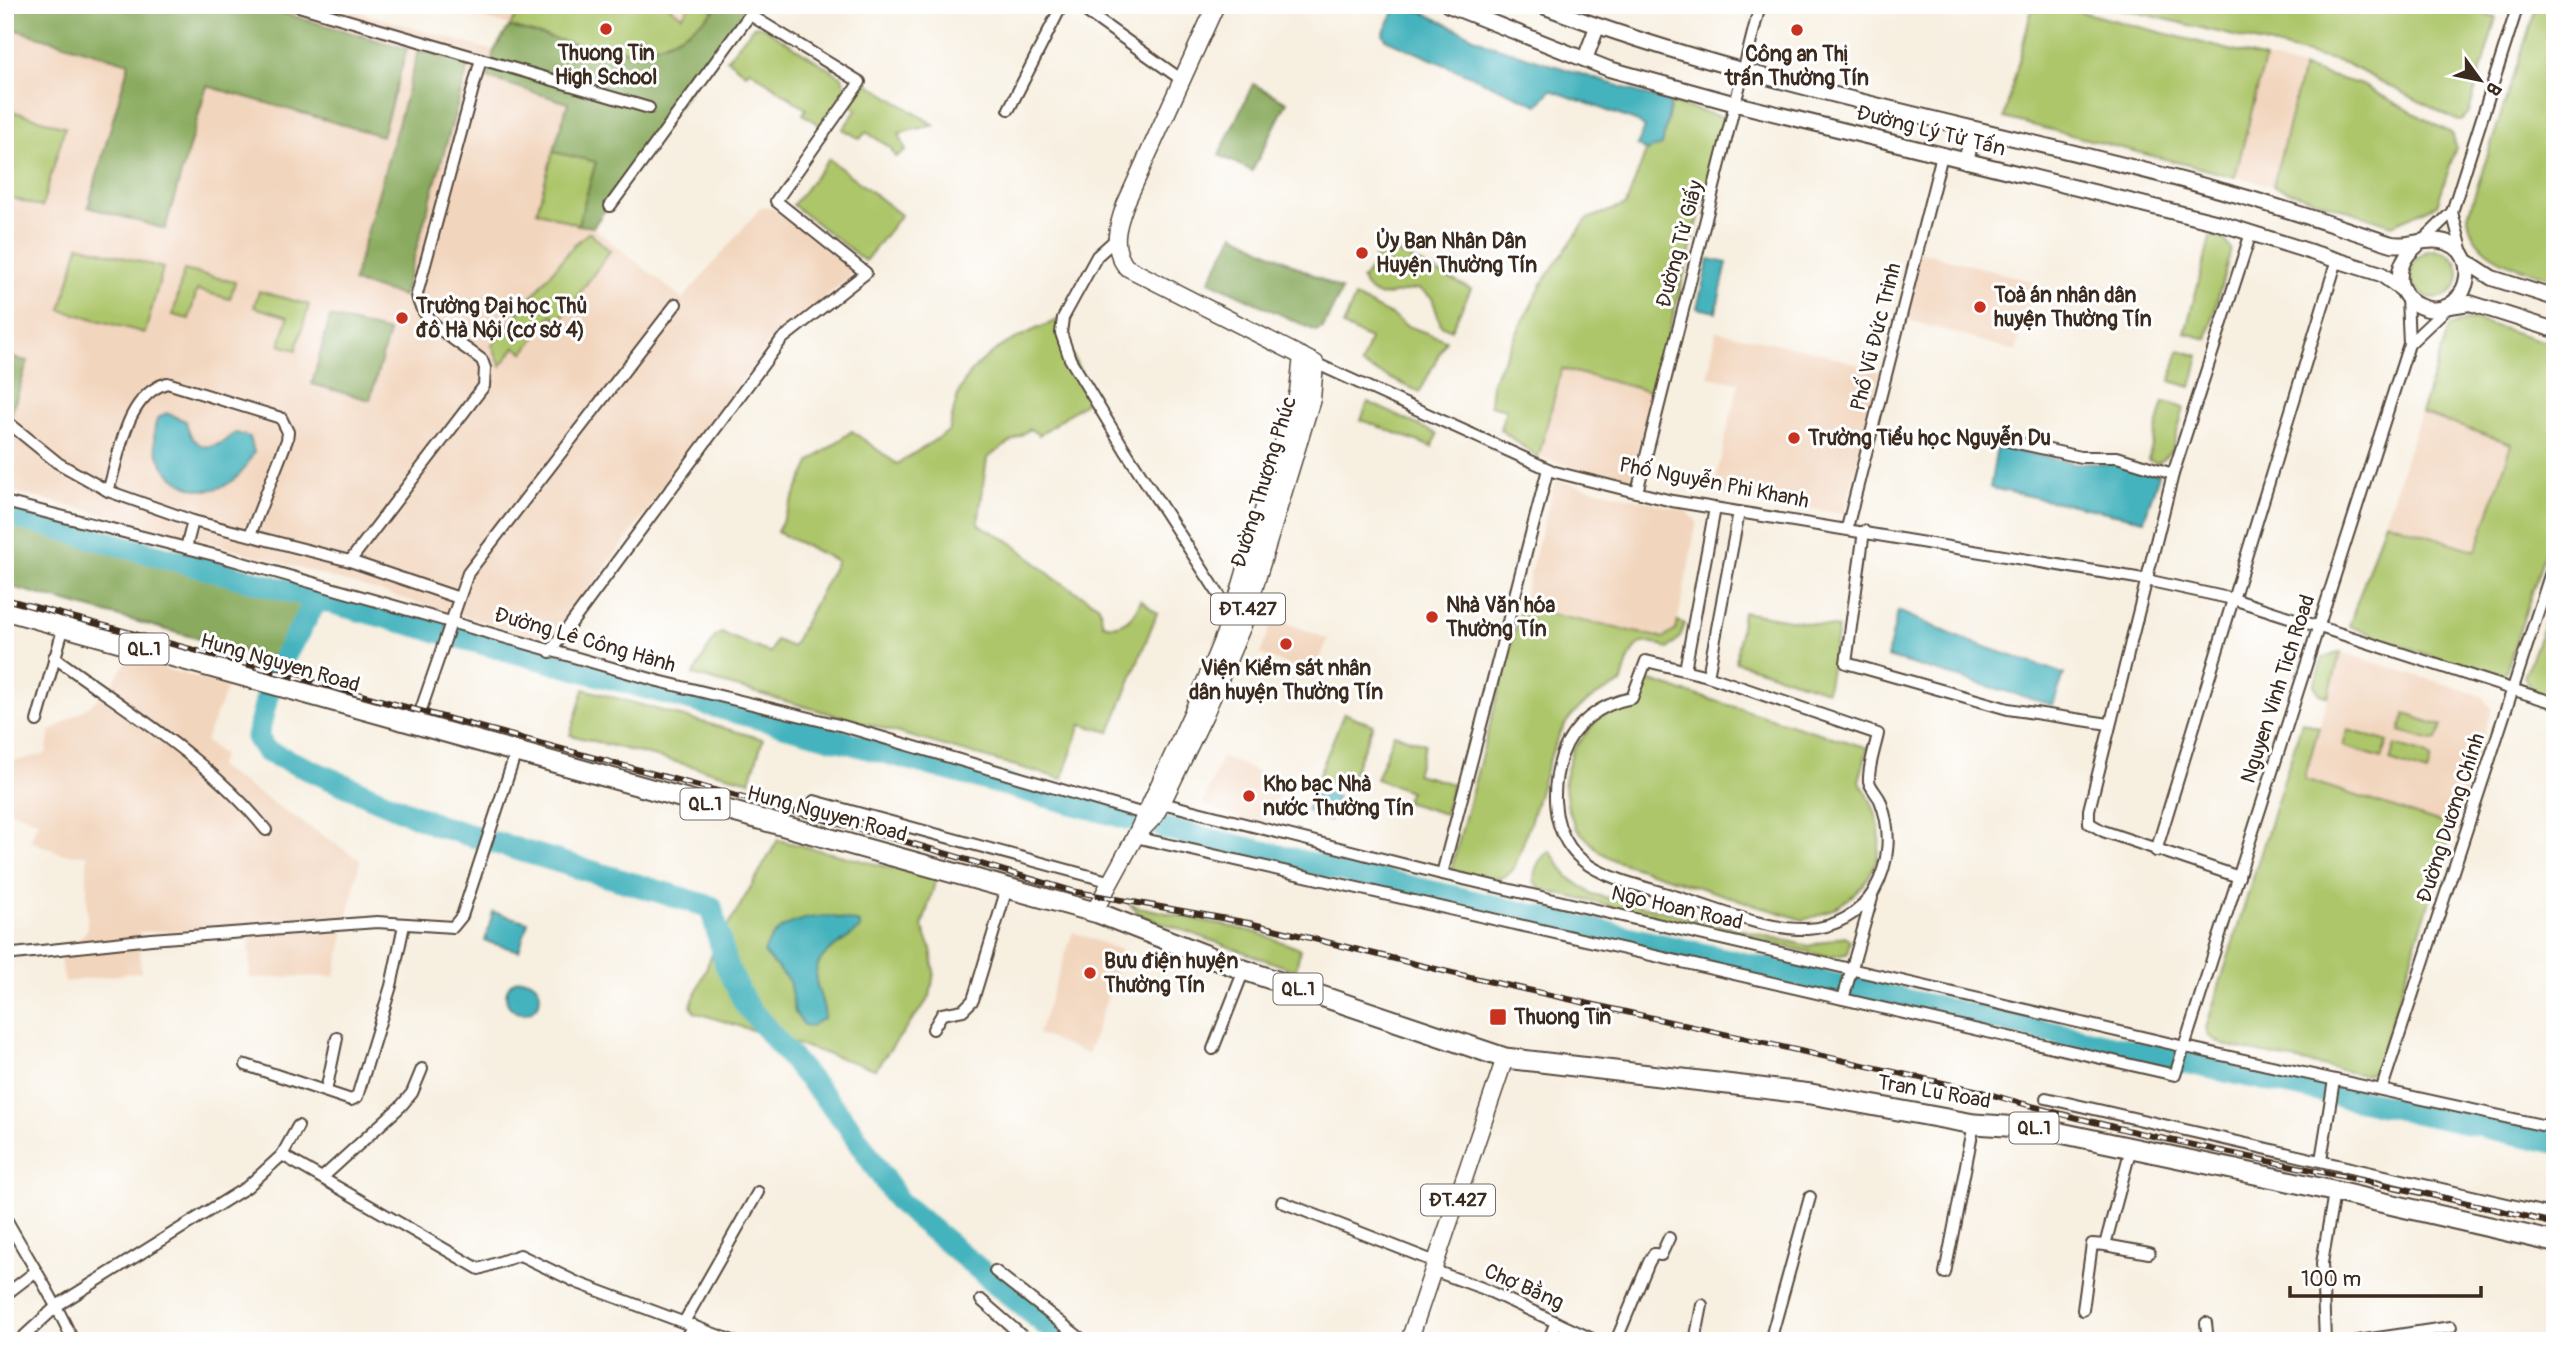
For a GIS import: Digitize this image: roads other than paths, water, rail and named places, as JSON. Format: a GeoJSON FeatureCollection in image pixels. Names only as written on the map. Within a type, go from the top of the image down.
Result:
{"type":"FeatureCollection","features":[{"type":"Feature","properties":{"kind":"highway","name":"Hung Nguyen Road"},"geometry":{"type":"LineString","coordinates":[[5,610],[1094,912],[1244,970],[1505,1058]]}},
{"type":"Feature","properties":{"kind":"highway","name":"Tran Lu Road"},"geometry":{"type":"LineString","coordinates":[[1505,1058],[1811,1094],[1974,1124],[2037,1128],[2555,1242]]}},
{"type":"Feature","properties":{"kind":"main road"},"geometry":{"type":"LineString","coordinates":[[1116,240],[1125,205],[1216,5]]}},
{"type":"Feature","properties":{"kind":"main road","name":"Phố Nguyễn Phi Khanh"},"geometry":{"type":"LineString","coordinates":[[1116,240],[1126,267],[1309,360]]}},
{"type":"Feature","properties":{"kind":"main road","name":"Đường Thượng Phúc"},"geometry":{"type":"LineString","coordinates":[[1094,912],[1108,881],[1153,811],[1237,620],[1298,391],[1309,360]]}},
{"type":"Feature","properties":{"kind":"main road","name":"ĐT.427"},"geometry":{"type":"LineString","coordinates":[[1409,1341],[1505,1058]]}},
{"type":"Feature","properties":{"kind":"street"},"geometry":{"type":"LineString","coordinates":[[295,5],[649,108]]}},
{"type":"Feature","properties":{"kind":"street"},"geometry":{"type":"LineString","coordinates":[[610,206],[757,5]]}},
{"type":"Feature","properties":{"kind":"street"},"geometry":{"type":"LineString","coordinates":[[1009,109],[1062,5]]}},
{"type":"Feature","properties":{"kind":"street"},"geometry":{"type":"LineString","coordinates":[[1077,5],[1182,80]]}},
{"type":"Feature","properties":{"kind":"street","name":"Đường Lý Tử Tấn"},"geometry":{"type":"LineString","coordinates":[[1448,5],[1585,59],[1736,104],[2251,233],[2381,274],[2395,281],[2405,294]]}},
{"type":"Feature","properties":{"kind":"street","name":"Đường Lý Tử Tấn"},"geometry":{"type":"LineString","coordinates":[[1541,5],[1597,27],[1745,72],[2231,193],[2392,244],[2417,245]]}},
{"type":"Feature","properties":{"kind":"street","name":"Đường Từ Giấy"},"geometry":{"type":"LineString","coordinates":[[1637,492],[1760,5]]}},
{"type":"Feature","properties":{"kind":"street"},"geometry":{"type":"LineString","coordinates":[[2409,344],[2457,301],[2468,282],[2466,261],[2457,238],[2452,212],[2518,5]]}},
{"type":"Feature","properties":{"kind":"street"},"geometry":{"type":"LineString","coordinates":[[550,652],[782,339],[866,273],[776,201],[860,82],[750,15]]}},
{"type":"Feature","properties":{"kind":"street"},"geometry":{"type":"LineString","coordinates":[[1585,59],[1597,27]]}},
{"type":"Feature","properties":{"kind":"street"},"geometry":{"type":"LineString","coordinates":[[350,561],[484,386],[485,368],[482,360],[431,320],[419,306],[417,294],[481,60]]}},
{"type":"Feature","properties":{"kind":"street"},"geometry":{"type":"LineString","coordinates":[[1966,161],[1974,129]]}},
{"type":"Feature","properties":{"kind":"street","name":"Phố Vũ Đức Trinh"},"geometry":{"type":"LineString","coordinates":[[1847,528],[1942,155]]}},
{"type":"Feature","properties":{"kind":"street"},"geometry":{"type":"LineString","coordinates":[[2409,344],[2405,294],[2399,275],[2402,263],[2452,212]]}},
{"type":"Feature","properties":{"kind":"street"},"geometry":{"type":"LineString","coordinates":[[2239,877],[2156,850],[2089,823],[2088,810],[2173,474],[2251,233]]}},
{"type":"Feature","properties":{"kind":"street"},"geometry":{"type":"LineString","coordinates":[[1116,240],[1097,256],[1063,318],[1061,333],[1070,358],[1087,387],[1237,620]]}},
{"type":"Feature","properties":{"kind":"street"},"geometry":{"type":"LineString","coordinates":[[2417,245],[2440,241],[2452,245],[2466,261],[2491,278],[2555,298]]}},
{"type":"Feature","properties":{"kind":"street"},"geometry":{"type":"LineString","coordinates":[[2156,850],[2337,260]]}},
{"type":"Feature","properties":{"kind":"street"},"geometry":{"type":"LineString","coordinates":[[2405,294],[2427,309],[2470,303],[2555,330]]}},
{"type":"Feature","properties":{"kind":"street"},"geometry":{"type":"LineString","coordinates":[[416,724],[468,573],[676,304]]}},
{"type":"Feature","properties":{"kind":"street","name":"Nguyen Vinh Tich Road"},"geometry":{"type":"LineString","coordinates":[[1843,999],[2175,1074],[2409,344]]}},
{"type":"Feature","properties":{"kind":"street","name":"Phố Nguyễn Phi Khanh"},"geometry":{"type":"LineString","coordinates":[[1309,360],[1548,469],[1714,508],[1847,528],[2146,580],[2233,599],[2555,703]]}},
{"type":"Feature","properties":{"kind":"street"},"geometry":{"type":"LineString","coordinates":[[108,491],[136,402],[156,386],[166,383],[281,418],[288,432],[287,440],[250,535]]}},
{"type":"Feature","properties":{"kind":"street"},"geometry":{"type":"LineString","coordinates":[[5,421],[58,463],[108,491],[193,521],[350,561],[459,598]]}},
{"type":"Feature","properties":{"kind":"street"},"geometry":{"type":"LineString","coordinates":[[1995,438],[2081,457],[2117,457],[2173,474]]}},
{"type":"Feature","properties":{"kind":"street"},"geometry":{"type":"LineString","coordinates":[[1442,874],[1548,469]]}},
{"type":"Feature","properties":{"kind":"street","name":"Đường Lê Công Hành"},"geometry":{"type":"LineString","coordinates":[[5,502],[186,548],[451,627],[795,713],[1153,811]]}},
{"type":"Feature","properties":{"kind":"street"},"geometry":{"type":"LineString","coordinates":[[1685,670],[1714,508]]}},
{"type":"Feature","properties":{"kind":"street"},"geometry":{"type":"LineString","coordinates":[[1708,676],[1739,512]]}},
{"type":"Feature","properties":{"kind":"street"},"geometry":{"type":"LineString","coordinates":[[186,548],[193,521]]}},
{"type":"Feature","properties":{"kind":"street"},"geometry":{"type":"LineString","coordinates":[[1864,531],[1846,663],[2008,709],[2109,724]]}},
{"type":"Feature","properties":{"kind":"street","name":"Đường Dương Chính"},"geometry":{"type":"LineString","coordinates":[[2382,1088],[2555,561]]}},
{"type":"Feature","properties":{"kind":"street"},"geometry":{"type":"LineString","coordinates":[[37,721],[64,626]]}},
{"type":"Feature","properties":{"kind":"street"},"geometry":{"type":"LineString","coordinates":[[54,657],[181,751],[243,803],[266,830]]}},
{"type":"Feature","properties":{"kind":"street"},"geometry":{"type":"LineString","coordinates":[[1135,837],[1843,999],[1889,842],[1884,812],[1869,782],[1878,734],[1708,676],[1646,661],[1632,698],[1601,706],[1573,734],[1555,775],[1554,791],[1560,825],[1574,852],[1592,867],[1611,877],[1790,928],[1808,929],[1840,921],[1867,901],[1875,889]]}},
{"type":"Feature","properties":{"kind":"street"},"geometry":{"type":"LineString","coordinates":[[5,955],[151,939],[377,922],[446,929],[458,923],[516,752]]}},
{"type":"Feature","properties":{"kind":"street"},"geometry":{"type":"LineString","coordinates":[[814,801],[1108,881]]}},
{"type":"Feature","properties":{"kind":"street","name":"Ngo Hoan Road"},"geometry":{"type":"LineString","coordinates":[[1153,811],[1442,874],[2184,1047],[2332,1087],[2382,1088],[2555,1128]]}},
{"type":"Feature","properties":{"kind":"street"},"geometry":{"type":"LineString","coordinates":[[933,1029],[942,1014],[963,1010],[973,1000],[1007,888]]}},
{"type":"Feature","properties":{"kind":"street"},"geometry":{"type":"LineString","coordinates":[[246,1065],[351,1100],[358,1095],[391,986],[404,925]]}},
{"type":"Feature","properties":{"kind":"street"},"geometry":{"type":"LineString","coordinates":[[1213,1049],[1244,970]]}},
{"type":"Feature","properties":{"kind":"street"},"geometry":{"type":"LineString","coordinates":[[326,1091],[337,1038]]}},
{"type":"Feature","properties":{"kind":"street"},"geometry":{"type":"LineString","coordinates":[[323,1177],[401,1106],[412,1093],[422,1069]]}},
{"type":"Feature","properties":{"kind":"street"},"geometry":{"type":"LineString","coordinates":[[2322,1160],[2332,1087]]}},
{"type":"Feature","properties":{"kind":"street"},"geometry":{"type":"LineString","coordinates":[[2046,1098],[2555,1214]]}},
{"type":"Feature","properties":{"kind":"street"},"geometry":{"type":"LineString","coordinates":[[1944,1273],[1974,1124]]}},
{"type":"Feature","properties":{"kind":"street"},"geometry":{"type":"LineString","coordinates":[[19,1341],[58,1304],[247,1187],[282,1155],[298,1126]]}},
{"type":"Feature","properties":{"kind":"street"},"geometry":{"type":"LineString","coordinates":[[2105,1245],[2131,1147]]}},
{"type":"Feature","properties":{"kind":"street"},"geometry":{"type":"LineString","coordinates":[[282,1155],[479,1269],[520,1255],[578,1283],[733,1341]]}},
{"type":"Feature","properties":{"kind":"street"},"geometry":{"type":"LineString","coordinates":[[684,1341],[689,1324],[758,1192]]}},
{"type":"Feature","properties":{"kind":"street"},"geometry":{"type":"LineString","coordinates":[[2325,1341],[2322,1263],[2334,1193]]}},
{"type":"Feature","properties":{"kind":"street"},"geometry":{"type":"LineString","coordinates":[[1770,1341],[1810,1197]]}},
{"type":"Feature","properties":{"kind":"street","name":"Chợ Bằng"},"geometry":{"type":"LineString","coordinates":[[1282,1202],[1436,1267],[1597,1341]]}},
{"type":"Feature","properties":{"kind":"street"},"geometry":{"type":"LineString","coordinates":[[5,1217],[34,1272],[58,1304],[73,1341]]}},
{"type":"Feature","properties":{"kind":"street"},"geometry":{"type":"LineString","coordinates":[[1616,1341],[1648,1262],[1654,1254],[1660,1256],[1669,1238]]}},
{"type":"Feature","properties":{"kind":"street"},"geometry":{"type":"LineString","coordinates":[[2083,1310],[2092,1244],[2149,1253]]}},
{"type":"Feature","properties":{"kind":"street"},"geometry":{"type":"LineString","coordinates":[[995,1271],[1084,1341]]}},
{"type":"Feature","properties":{"kind":"street"},"geometry":{"type":"LineString","coordinates":[[5,1295],[34,1272]]}},
{"type":"Feature","properties":{"kind":"street"},"geometry":{"type":"LineString","coordinates":[[981,1300],[1028,1341]]}},
{"type":"Feature","properties":{"kind":"street"},"geometry":{"type":"LineString","coordinates":[[1696,1341],[1702,1305]]}},
{"type":"Feature","properties":{"kind":"street"},"geometry":{"type":"LineString","coordinates":[[1548,1341],[1556,1322]]}},
{"type":"Feature","properties":{"kind":"street"},"geometry":{"type":"LineString","coordinates":[[2206,1322],[2208,1341]]}},
{"type":"Feature","properties":{"kind":"street"},"geometry":{"type":"LineString","coordinates":[[2358,1341],[2451,1328]]}},
{"type":"Feature","properties":{"kind":"water"},"geometry":{"type":"Polygon","coordinates":[[[1397,5],[1408,5],[1488,44],[1671,103],[1662,145],[1646,151],[1637,145],[1645,128],[1638,122],[1551,90],[1538,105],[1387,40],[1383,34],[1397,5]]]}},
{"type":"Feature","properties":{"kind":"water"},"geometry":{"type":"Polygon","coordinates":[[[1709,259],[1727,263],[1716,312],[1697,308],[1709,259]]]}},
{"type":"Feature","properties":{"kind":"water"},"geometry":{"type":"Polygon","coordinates":[[[166,413],[186,421],[192,437],[204,446],[222,443],[236,433],[250,437],[254,452],[242,472],[231,482],[215,489],[200,490],[186,485],[173,477],[156,451],[154,435],[157,419],[166,413]]]}},
{"type":"Feature","properties":{"kind":"water"},"geometry":{"type":"Polygon","coordinates":[[[1997,447],[2074,463],[2115,464],[2159,474],[2144,520],[1990,488],[1997,447]]]}},
{"type":"Feature","properties":{"kind":"water"},"geometry":{"type":"Polygon","coordinates":[[[1898,611],[1960,638],[2064,674],[2053,705],[1887,657],[1898,611]]]}},
{"type":"Feature","properties":{"kind":"water"},"geometry":{"type":"Polygon","coordinates":[[[1316,788],[1338,797],[1329,821],[1306,810],[1316,788]]]}},
{"type":"Feature","properties":{"kind":"water"},"geometry":{"type":"Polygon","coordinates":[[[493,912],[528,922],[519,951],[485,941],[493,912]]]}},
{"type":"Feature","properties":{"kind":"water"},"geometry":{"type":"Polygon","coordinates":[[[829,916],[860,923],[860,928],[822,958],[816,975],[824,1018],[811,1026],[804,1025],[795,1013],[789,981],[764,953],[768,943],[781,929],[799,920],[829,916]]]}},
{"type":"Feature","properties":{"kind":"water"},"geometry":{"type":"Polygon","coordinates":[[[523,979],[535,984],[540,996],[535,1008],[523,1013],[511,1008],[506,996],[511,984],[523,979]]]}},
{"type":"Feature","properties":{"kind":"waterway"},"geometry":{"type":"LineString","coordinates":[[5,514],[1134,820]]}},
{"type":"Feature","properties":{"kind":"waterway"},"geometry":{"type":"LineString","coordinates":[[281,662],[318,598]]}},
{"type":"Feature","properties":{"kind":"waterway"},"geometry":{"type":"LineString","coordinates":[[272,677],[257,737],[266,751],[439,826],[476,837]]}},
{"type":"Feature","properties":{"kind":"waterway"},"geometry":{"type":"LineString","coordinates":[[1163,828],[1858,990],[2555,1142]]}},
{"type":"Feature","properties":{"kind":"waterway"},"geometry":{"type":"LineString","coordinates":[[496,843],[711,907],[726,965],[746,1005],[845,1121],[899,1202],[1065,1341]]}},
{"type":"Feature","properties":{"kind":"railway"},"geometry":{"type":"LineString","coordinates":[[5,599],[907,842],[1072,891],[1249,923],[1452,973],[1979,1091],[2122,1129],[2555,1224]]}},
{"type":"Feature","properties":{"kind":"place","name":"Thuong Tin High School"},"geometry":{"type":"Point","coordinates":[606,29]}},
{"type":"Feature","properties":{"kind":"place","name":"Công an Thị trấn Thường Tín"},"geometry":{"type":"Point","coordinates":[1797,30]}},
{"type":"Feature","properties":{"kind":"place","name":"Ủy Ban Nhân Dân Huyện Thường Tín"},"geometry":{"type":"Point","coordinates":[1362,253]}},
{"type":"Feature","properties":{"kind":"place","name":"Toà án nhân dân huyện Thường Tín"},"geometry":{"type":"Point","coordinates":[1980,307]}},
{"type":"Feature","properties":{"kind":"place","name":"Trường Đại học Thủ đô Hà Nội (cơ sở 4)"},"geometry":{"type":"Point","coordinates":[402,318]}},
{"type":"Feature","properties":{"kind":"place","name":"Trường Tiểu học Nguyễn Du"},"geometry":{"type":"Point","coordinates":[1794,438]}},
{"type":"Feature","properties":{"kind":"place","name":"Nhà Văn hóa Thường Tín"},"geometry":{"type":"Point","coordinates":[1432,617]}},
{"type":"Feature","properties":{"kind":"place","name":"Viện Kiểm sát nhân dân huyện Thường Tín"},"geometry":{"type":"Point","coordinates":[1286,644]}},
{"type":"Feature","properties":{"kind":"place","name":"Kho bạc Nhà nước Thường Tín"},"geometry":{"type":"Point","coordinates":[1249,796]}},
{"type":"Feature","properties":{"kind":"place","name":"Bưu điện huyện Thường Tín"},"geometry":{"type":"Point","coordinates":[1090,973]}},
{"type":"Feature","properties":{"kind":"place","name":"Thuong Tin"},"geometry":{"type":"Point","coordinates":[1498,1017]}}]}
